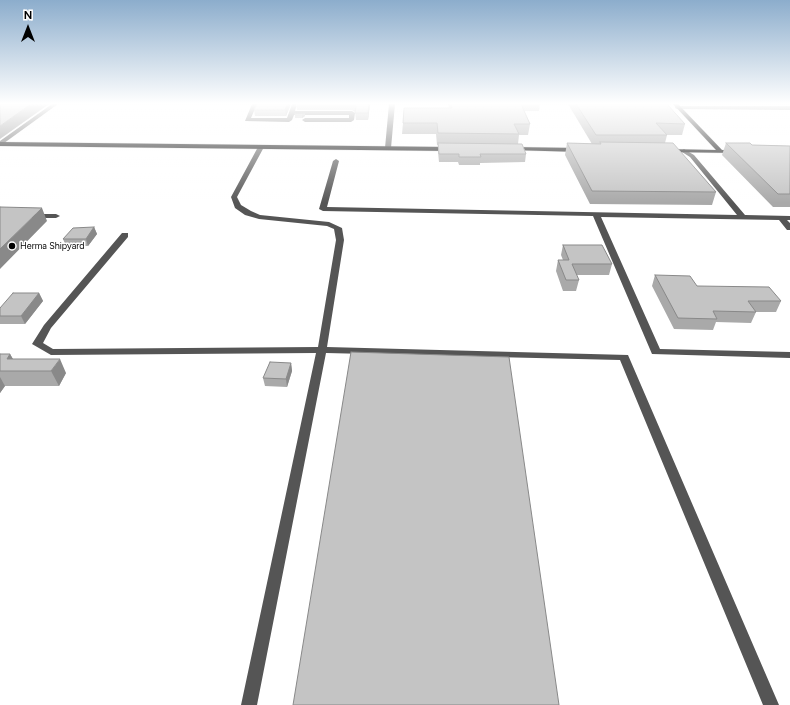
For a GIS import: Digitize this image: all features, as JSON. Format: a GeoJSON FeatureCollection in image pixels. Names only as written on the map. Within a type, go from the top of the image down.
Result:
{"type":"FeatureCollection","features":[{"type":"Feature","properties":{"kind":"main road"},"geometry":{"type":"LineString","coordinates":[[706,137],[720,151]]}},
{"type":"Feature","properties":{"kind":"main road"},"geometry":{"type":"LineString","coordinates":[[0,144],[458,149]]}},
{"type":"Feature","properties":{"kind":"main road"},"geometry":{"type":"LineString","coordinates":[[505,149],[590,150]]}},
{"type":"Feature","properties":{"kind":"main road"},"geometry":{"type":"LineString","coordinates":[[660,150],[743,152]]}},
{"type":"Feature","properties":{"kind":"lane"},"geometry":{"type":"LineString","coordinates":[[0,144],[10,137]]}},
{"type":"Feature","properties":{"kind":"lane"},"geometry":{"type":"LineString","coordinates":[[388,148],[389,137]]}},
{"type":"Feature","properties":{"kind":"lane"},"geometry":{"type":"LineString","coordinates":[[249,705],[322,350],[340,240],[338,228],[329,224],[259,218],[238,206],[234,197],[261,147]]}},
{"type":"Feature","properties":{"kind":"lane"},"geometry":{"type":"LineString","coordinates":[[684,151],[692,156],[743,217]]}},
{"type":"Feature","properties":{"kind":"lane"},"geometry":{"type":"LineString","coordinates":[[336,161],[324,209],[790,218]]}},
{"type":"Feature","properties":{"kind":"lane"},"geometry":{"type":"LineString","coordinates":[[596,214],[656,352],[790,355]]}},
{"type":"Feature","properties":{"kind":"lane"},"geometry":{"type":"LineString","coordinates":[[24,215],[56,216]]}},
{"type":"Feature","properties":{"kind":"lane"},"geometry":{"type":"LineString","coordinates":[[780,217],[790,228]]}},
{"type":"Feature","properties":{"kind":"lane"},"geometry":{"type":"LineString","coordinates":[[125,235],[47,327],[37,344],[51,352],[322,350],[624,357],[771,705]]}},
{"type":"Feature","properties":{"kind":"building"},"geometry":{"type":"Polygon","coordinates":[[[600,142],[673,143],[716,192],[592,191],[567,143],[601,144],[600,142]]]}},
{"type":"Feature","properties":{"kind":"building"},"geometry":{"type":"Polygon","coordinates":[[[438,143],[522,144],[526,154],[480,154],[481,157],[459,157],[459,154],[439,154],[438,143]]]}},
{"type":"Feature","properties":{"kind":"building"},"geometry":{"type":"Polygon","coordinates":[[[726,143],[790,146],[790,194],[778,194],[726,143]]]}},
{"type":"Feature","properties":{"kind":"building"},"geometry":{"type":"Polygon","coordinates":[[[0,207],[42,208],[0,249],[0,207]]]}},
{"type":"Feature","properties":{"kind":"building"},"geometry":{"type":"Polygon","coordinates":[[[94,227],[86,239],[63,239],[73,228],[94,227]]]}},
{"type":"Feature","properties":{"kind":"building"},"geometry":{"type":"Polygon","coordinates":[[[563,245],[602,245],[612,264],[572,264],[579,280],[566,280],[558,260],[569,260],[563,245]]]}},
{"type":"Feature","properties":{"kind":"building"},"geometry":{"type":"Polygon","coordinates":[[[655,275],[690,276],[697,286],[769,287],[781,301],[748,301],[756,312],[713,311],[717,319],[678,318],[655,275]]]}},
{"type":"Feature","properties":{"kind":"building"},"geometry":{"type":"Polygon","coordinates":[[[13,293],[39,293],[21,316],[0,316],[0,308],[13,293]]]}},
{"type":"Feature","properties":{"kind":"building"},"geometry":{"type":"Polygon","coordinates":[[[351,352],[509,357],[559,705],[293,705],[351,352]]]}},
{"type":"Feature","properties":{"kind":"building"},"geometry":{"type":"Polygon","coordinates":[[[0,354],[10,354],[7,359],[60,359],[51,371],[0,371],[0,354]]]}},
{"type":"Feature","properties":{"kind":"building"},"geometry":{"type":"Polygon","coordinates":[[[270,362],[291,363],[286,379],[263,378],[270,362]]]}},
{"type":"Feature","properties":{"kind":"place","name":"Herma Shipyard"},"geometry":{"type":"Point","coordinates":[12,246]}}]}
